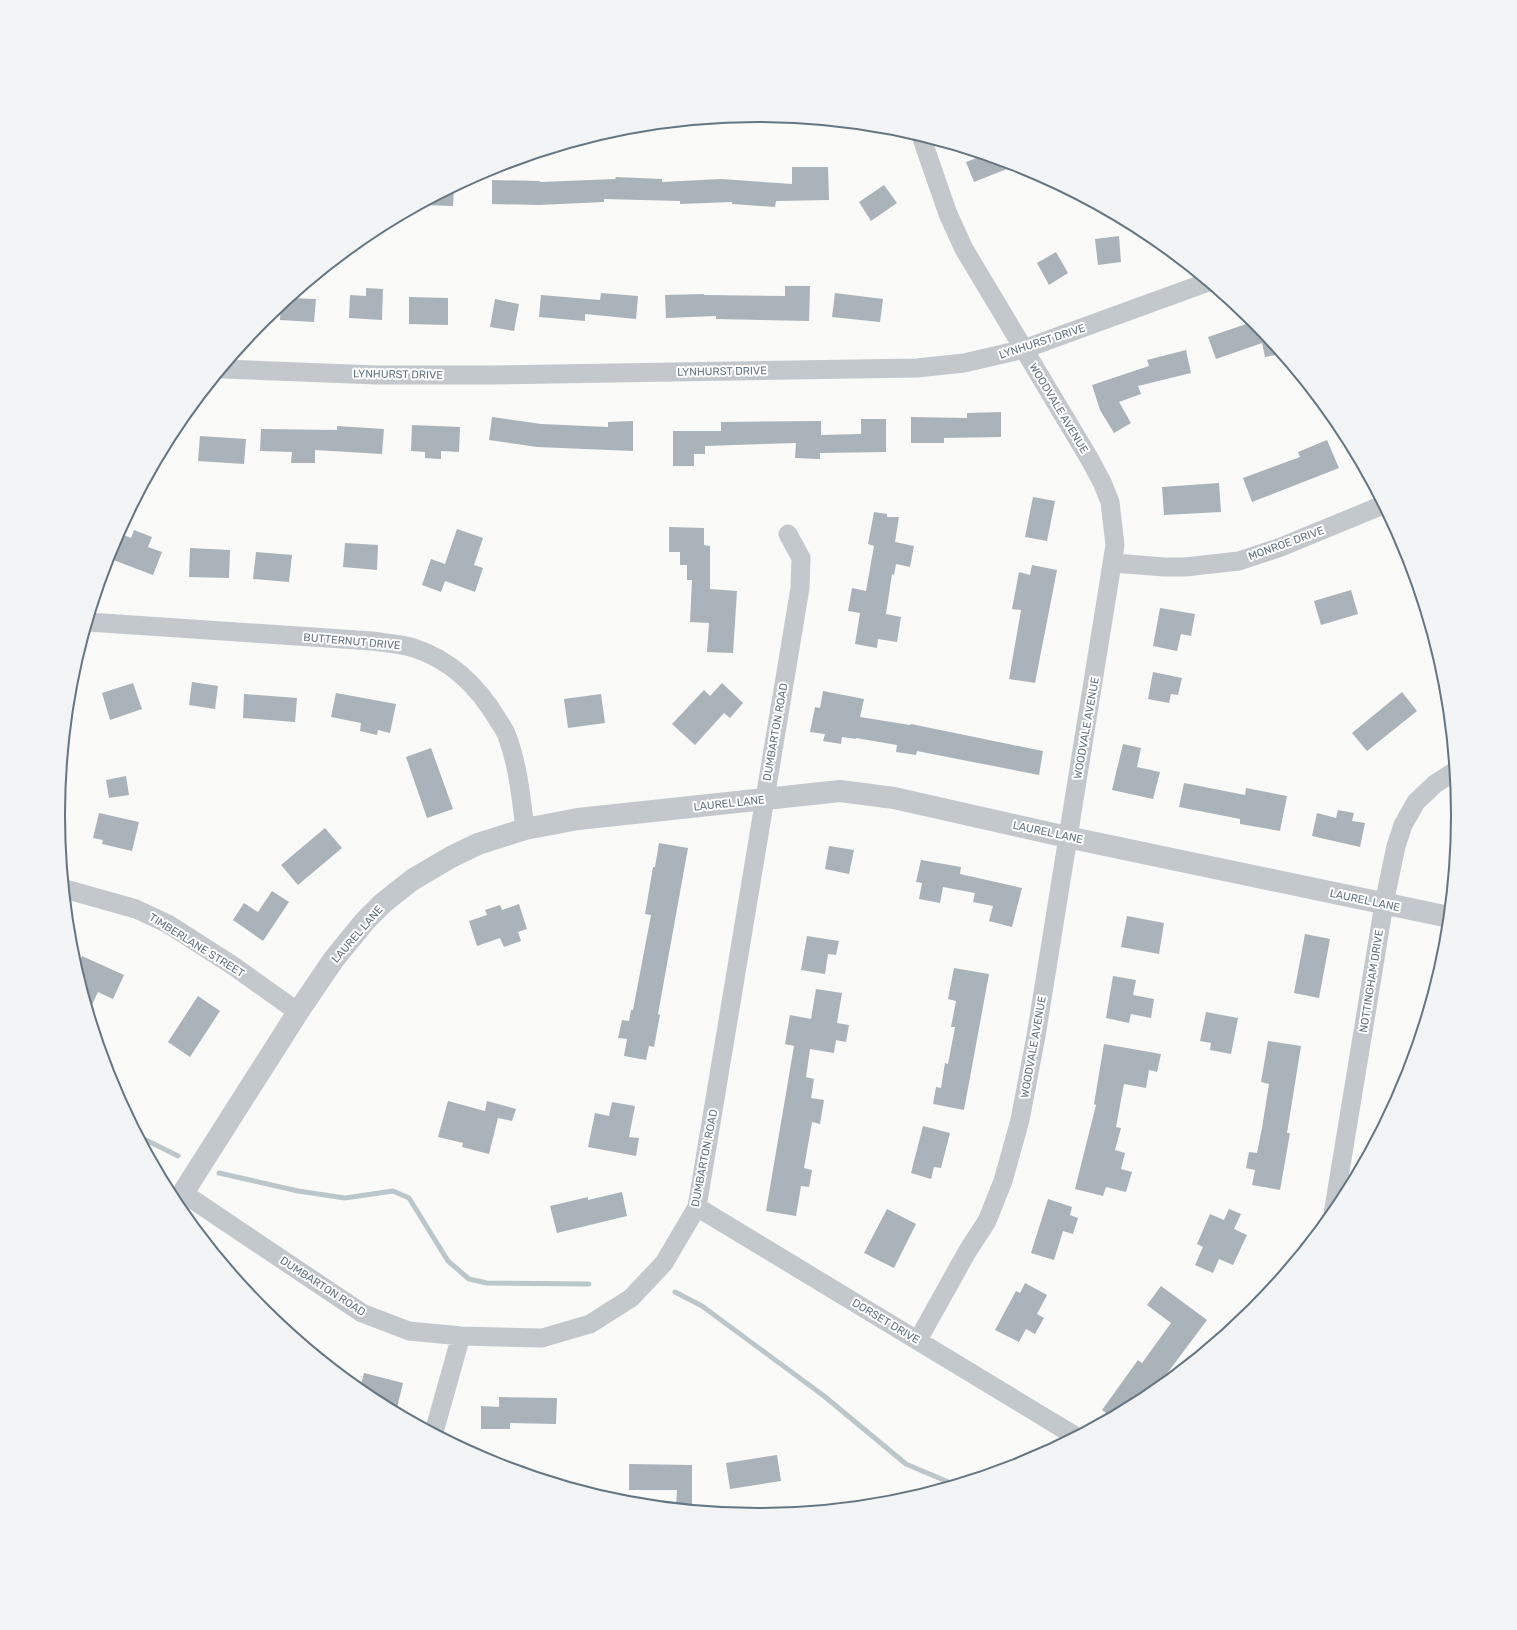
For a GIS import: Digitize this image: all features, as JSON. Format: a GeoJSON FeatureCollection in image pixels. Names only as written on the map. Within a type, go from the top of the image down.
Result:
{"type":"FeatureCollection","features":[{"type":"Feature","properties":{"kind":"street","name":"WOODVALE AVENUE"},"geometry":{"type":"LineString","coordinates":[[918,1340],[967,1252],[987,1221],[1003,1181],[1020,1120],[1114,563],[1115,544],[1113,515],[1110,502],[1102,482],[964,249],[948,214],[924,142]]}},
{"type":"Feature","properties":{"kind":"street","name":"LYNHURST DRIVE"},"geometry":{"type":"LineString","coordinates":[[228,369],[377,375],[490,375],[909,368],[964,363],[1024,349],[1203,284]]}},
{"type":"Feature","properties":{"kind":"street","name":"MONROE DRIVE"},"geometry":{"type":"LineString","coordinates":[[1114,563],[1185,567],[1239,560],[1281,547],[1379,507]]}},
{"type":"Feature","properties":{"kind":"street","name":"DUMBARTON ROAD"},"geometry":{"type":"LineString","coordinates":[[182,1200],[362,1313],[409,1330],[461,1336],[542,1338],[590,1324],[631,1298],[664,1263],[697,1206],[800,588],[801,558],[788,534]]}},
{"type":"Feature","properties":{"kind":"street","name":"BUTTERNUT DRIVE"},"geometry":{"type":"LineString","coordinates":[[93,622],[372,641],[403,645],[428,654],[440,660],[467,680],[489,705],[507,735],[516,766],[525,828]]}},
{"type":"Feature","properties":{"kind":"street","name":"NOTTINGHAM DRIVE"},"geometry":{"type":"LineString","coordinates":[[1335,1199],[1384,904],[1396,846],[1403,825],[1416,802],[1435,784],[1451,774]]}},
{"type":"Feature","properties":{"kind":"street","name":"LAUREL LANE"},"geometry":{"type":"LineString","coordinates":[[180,1197],[298,1012],[334,959],[365,921],[383,903],[412,880],[451,857],[478,844],[525,828],[578,819],[840,791],[894,798],[1444,916]]}},
{"type":"Feature","properties":{"kind":"street","name":"TIMBERLANE STREET"},"geometry":{"type":"LineString","coordinates":[[69,890],[136,909],[168,924],[232,965],[298,1012]]}},
{"type":"Feature","properties":{"kind":"street","name":"DORSET DRIVE"},"geometry":{"type":"LineString","coordinates":[[697,1206],[1071,1434]]}},
{"type":"Feature","properties":{"kind":"street"},"geometry":{"type":"LineString","coordinates":[[435,1428],[461,1336]]}},
{"type":"Feature","properties":{"kind":"building"},"geometry":{"type":"Polygon","coordinates":[[[978,157],[1009,168],[974,182],[966,162],[978,157]]]}},
{"type":"Feature","properties":{"kind":"building"},"geometry":{"type":"Polygon","coordinates":[[[792,167],[828,167],[829,200],[776,201],[775,207],[732,204],[732,202],[680,204],[680,201],[604,199],[604,202],[539,205],[492,204],[492,180],[540,182],[615,179],[616,177],[662,179],[662,182],[721,179],[792,184],[792,167]]]}},
{"type":"Feature","properties":{"kind":"building"},"geometry":{"type":"Polygon","coordinates":[[[884,185],[897,203],[871,221],[859,202],[884,185]]]}},
{"type":"Feature","properties":{"kind":"building"},"geometry":{"type":"Polygon","coordinates":[[[454,192],[453,206],[429,205],[454,192]]]}},
{"type":"Feature","properties":{"kind":"building"},"geometry":{"type":"Polygon","coordinates":[[[1119,236],[1121,262],[1098,265],[1095,239],[1119,236]]]}},
{"type":"Feature","properties":{"kind":"building"},"geometry":{"type":"Polygon","coordinates":[[[1056,252],[1068,273],[1049,285],[1037,263],[1056,252]]]}},
{"type":"Feature","properties":{"kind":"building"},"geometry":{"type":"Polygon","coordinates":[[[785,286],[810,286],[809,321],[716,319],[716,316],[666,318],[665,295],[704,294],[785,296],[785,286]]]}},
{"type":"Feature","properties":{"kind":"building"},"geometry":{"type":"Polygon","coordinates":[[[366,288],[383,289],[382,320],[349,318],[350,295],[366,296],[366,288]]]}},
{"type":"Feature","properties":{"kind":"building"},"geometry":{"type":"Polygon","coordinates":[[[601,293],[638,296],[636,319],[585,314],[585,321],[539,317],[541,295],[600,300],[601,293]]]}},
{"type":"Feature","properties":{"kind":"building"},"geometry":{"type":"Polygon","coordinates":[[[835,293],[883,299],[880,322],[832,317],[835,293]]]}},
{"type":"Feature","properties":{"kind":"building"},"geometry":{"type":"Polygon","coordinates":[[[409,297],[448,298],[448,325],[409,324],[409,297]]]}},
{"type":"Feature","properties":{"kind":"building"},"geometry":{"type":"Polygon","coordinates":[[[296,298],[316,299],[314,322],[280,320],[280,313],[296,298]]]}},
{"type":"Feature","properties":{"kind":"building"},"geometry":{"type":"Polygon","coordinates":[[[495,299],[519,304],[514,331],[490,327],[495,299]]]}},
{"type":"Feature","properties":{"kind":"building"},"geometry":{"type":"Polygon","coordinates":[[[1247,324],[1277,355],[1265,357],[1262,343],[1216,359],[1208,337],[1247,324]]]}},
{"type":"Feature","properties":{"kind":"building"},"geometry":{"type":"Polygon","coordinates":[[[1186,350],[1191,373],[1138,386],[1141,394],[1119,402],[1131,423],[1114,433],[1100,410],[1092,385],[1149,366],[1147,360],[1186,350]]]}},
{"type":"Feature","properties":{"kind":"building"},"geometry":{"type":"Polygon","coordinates":[[[1001,412],[1001,437],[944,438],[944,443],[911,443],[911,417],[967,418],[967,413],[1001,412]]]}},
{"type":"Feature","properties":{"kind":"building"},"geometry":{"type":"Polygon","coordinates":[[[492,417],[541,424],[608,427],[608,422],[633,421],[633,451],[537,447],[489,440],[492,417]]]}},
{"type":"Feature","properties":{"kind":"building"},"geometry":{"type":"Polygon","coordinates":[[[861,419],[886,419],[886,452],[820,453],[820,459],[795,458],[796,443],[705,446],[705,454],[694,454],[694,466],[673,466],[673,431],[721,431],[721,422],[821,421],[821,435],[861,434],[861,419]]]}},
{"type":"Feature","properties":{"kind":"building"},"geometry":{"type":"Polygon","coordinates":[[[412,425],[460,427],[459,452],[441,451],[441,459],[425,458],[425,452],[411,451],[412,425]]]}},
{"type":"Feature","properties":{"kind":"building"},"geometry":{"type":"Polygon","coordinates":[[[337,426],[384,429],[382,454],[315,450],[315,463],[291,463],[292,452],[260,451],[261,429],[337,430],[337,426]]]}},
{"type":"Feature","properties":{"kind":"building"},"geometry":{"type":"Polygon","coordinates":[[[200,436],[246,439],[244,464],[198,461],[200,436]]]}},
{"type":"Feature","properties":{"kind":"building"},"geometry":{"type":"Polygon","coordinates":[[[1327,440],[1339,468],[1252,502],[1243,478],[1300,457],[1298,452],[1327,440]]]}},
{"type":"Feature","properties":{"kind":"building"},"geometry":{"type":"Polygon","coordinates":[[[1219,483],[1221,512],[1164,515],[1162,487],[1219,483]]]}},
{"type":"Feature","properties":{"kind":"building"},"geometry":{"type":"Polygon","coordinates":[[[1033,497],[1055,501],[1047,541],[1025,537],[1033,497]]]}},
{"type":"Feature","properties":{"kind":"building"},"geometry":{"type":"Polygon","coordinates":[[[874,512],[887,514],[887,517],[899,517],[895,542],[914,546],[910,567],[896,564],[894,575],[892,574],[886,614],[901,617],[897,642],[878,639],[877,648],[855,644],[860,613],[848,611],[852,588],[866,591],[874,546],[868,544],[874,512]]]}},
{"type":"Feature","properties":{"kind":"building"},"geometry":{"type":"Polygon","coordinates":[[[669,527],[704,528],[704,545],[710,546],[710,589],[737,591],[733,653],[707,652],[709,623],[690,622],[692,580],[687,580],[687,565],[680,565],[680,552],[669,552],[669,527]]]}},
{"type":"Feature","properties":{"kind":"building"},"geometry":{"type":"Polygon","coordinates":[[[457,529],[483,538],[474,565],[483,568],[475,592],[445,581],[441,592],[422,585],[431,559],[445,564],[457,529]]]}},
{"type":"Feature","properties":{"kind":"building"},"geometry":{"type":"Polygon","coordinates":[[[134,530],[152,537],[148,547],[162,552],[153,575],[114,560],[125,535],[131,538],[134,530]]]}},
{"type":"Feature","properties":{"kind":"building"},"geometry":{"type":"Polygon","coordinates":[[[345,543],[378,545],[377,570],[343,567],[345,543]]]}},
{"type":"Feature","properties":{"kind":"building"},"geometry":{"type":"Polygon","coordinates":[[[190,548],[230,550],[229,578],[189,577],[190,548]]]}},
{"type":"Feature","properties":{"kind":"building"},"geometry":{"type":"Polygon","coordinates":[[[256,552],[292,555],[289,582],[253,579],[256,552]]]}},
{"type":"Feature","properties":{"kind":"building"},"geometry":{"type":"Polygon","coordinates":[[[1032,565],[1057,570],[1035,683],[1009,679],[1021,610],[1012,609],[1019,572],[1030,575],[1032,565]]]}},
{"type":"Feature","properties":{"kind":"building"},"geometry":{"type":"Polygon","coordinates":[[[1351,590],[1358,614],[1321,625],[1314,601],[1351,590]]]}},
{"type":"Feature","properties":{"kind":"building"},"geometry":{"type":"Polygon","coordinates":[[[1160,608],[1195,614],[1191,636],[1181,634],[1177,651],[1153,646],[1160,608]]]}},
{"type":"Feature","properties":{"kind":"building"},"geometry":{"type":"Polygon","coordinates":[[[1153,672],[1182,678],[1178,695],[1171,694],[1169,703],[1148,699],[1153,672]]]}},
{"type":"Feature","properties":{"kind":"building"},"geometry":{"type":"Polygon","coordinates":[[[192,682],[218,686],[215,709],[189,705],[192,682]]]}},
{"type":"Feature","properties":{"kind":"building"},"geometry":{"type":"Polygon","coordinates":[[[133,683],[142,709],[110,720],[102,693],[133,683]]]}},
{"type":"Feature","properties":{"kind":"building"},"geometry":{"type":"Polygon","coordinates":[[[722,683],[743,703],[730,718],[724,713],[695,745],[672,724],[704,690],[710,696],[722,683]]]}},
{"type":"Feature","properties":{"kind":"building"},"geometry":{"type":"Polygon","coordinates":[[[823,691],[864,699],[860,717],[911,724],[1043,751],[1039,775],[917,751],[916,755],[896,752],[897,745],[856,738],[842,737],[841,744],[823,741],[825,734],[810,732],[815,707],[820,708],[823,691]]]}},
{"type":"Feature","properties":{"kind":"building"},"geometry":{"type":"Polygon","coordinates":[[[1402,692],[1417,711],[1367,751],[1352,733],[1402,692]]]}},
{"type":"Feature","properties":{"kind":"building"},"geometry":{"type":"Polygon","coordinates":[[[336,693],[396,704],[390,733],[378,730],[377,735],[360,731],[361,723],[331,717],[336,693]]]}},
{"type":"Feature","properties":{"kind":"building"},"geometry":{"type":"Polygon","coordinates":[[[244,694],[297,698],[295,722],[243,718],[244,694]]]}},
{"type":"Feature","properties":{"kind":"building"},"geometry":{"type":"Polygon","coordinates":[[[601,694],[605,723],[568,728],[564,699],[601,694]]]}},
{"type":"Feature","properties":{"kind":"building"},"geometry":{"type":"Polygon","coordinates":[[[1123,744],[1141,748],[1137,767],[1160,772],[1153,799],[1112,790],[1123,744]]]}},
{"type":"Feature","properties":{"kind":"building"},"geometry":{"type":"Polygon","coordinates":[[[431,748],[453,809],[427,818],[406,757],[431,748]]]}},
{"type":"Feature","properties":{"kind":"building"},"geometry":{"type":"Polygon","coordinates":[[[126,776],[129,795],[109,798],[106,780],[126,776]]]}},
{"type":"Feature","properties":{"kind":"building"},"geometry":{"type":"Polygon","coordinates":[[[1184,783],[1245,795],[1246,788],[1287,796],[1280,831],[1240,824],[1240,819],[1179,807],[1184,783]]]}},
{"type":"Feature","properties":{"kind":"building"},"geometry":{"type":"Polygon","coordinates":[[[1338,810],[1354,813],[1352,821],[1365,823],[1360,847],[1312,836],[1317,813],[1336,818],[1338,810]]]}},
{"type":"Feature","properties":{"kind":"building"},"geometry":{"type":"Polygon","coordinates":[[[99,813],[139,822],[132,851],[102,844],[103,840],[93,838],[99,813]]]}},
{"type":"Feature","properties":{"kind":"building"},"geometry":{"type":"Polygon","coordinates":[[[325,828],[342,848],[298,885],[281,865],[325,828]]]}},
{"type":"Feature","properties":{"kind":"building"},"geometry":{"type":"Polygon","coordinates":[[[659,843],[688,848],[658,1014],[660,1015],[654,1047],[649,1046],[646,1060],[624,1056],[627,1039],[618,1038],[622,1020],[629,1021],[631,1010],[633,1010],[651,915],[645,914],[653,867],[655,867],[659,843]]]}},
{"type":"Feature","properties":{"kind":"building"},"geometry":{"type":"Polygon","coordinates":[[[829,846],[854,850],[849,874],[825,869],[829,846]]]}},
{"type":"Feature","properties":{"kind":"building"},"geometry":{"type":"Polygon","coordinates":[[[921,860],[961,867],[960,874],[1022,888],[1012,927],[989,921],[993,906],[973,902],[975,893],[943,887],[940,903],[919,899],[922,883],[916,882],[921,860]]]}},
{"type":"Feature","properties":{"kind":"building"},"geometry":{"type":"Polygon","coordinates":[[[272,891],[289,902],[263,941],[233,920],[244,903],[258,912],[272,891]]]}},
{"type":"Feature","properties":{"kind":"building"},"geometry":{"type":"Polygon","coordinates":[[[519,904],[527,929],[518,932],[521,941],[504,947],[500,938],[477,946],[469,921],[487,915],[485,910],[500,905],[502,910],[519,904]]]}},
{"type":"Feature","properties":{"kind":"building"},"geometry":{"type":"Polygon","coordinates":[[[1127,916],[1164,923],[1159,954],[1121,947],[1127,916]]]}},
{"type":"Feature","properties":{"kind":"building"},"geometry":{"type":"Polygon","coordinates":[[[1305,934],[1330,939],[1319,998],[1294,993],[1305,934]]]}},
{"type":"Feature","properties":{"kind":"building"},"geometry":{"type":"Polygon","coordinates":[[[807,936],[839,941],[836,955],[828,954],[825,974],[801,970],[807,936]]]}},
{"type":"Feature","properties":{"kind":"building"},"geometry":{"type":"Polygon","coordinates":[[[82,956],[124,975],[113,999],[98,992],[92,1004],[80,960],[82,956]]]}},
{"type":"Feature","properties":{"kind":"building"},"geometry":{"type":"Polygon","coordinates":[[[954,968],[989,974],[964,1110],[933,1104],[936,1087],[941,1088],[945,1063],[948,1064],[955,1027],[951,1027],[956,1001],[948,999],[954,968]]]}},
{"type":"Feature","properties":{"kind":"building"},"geometry":{"type":"Polygon","coordinates":[[[1113,976],[1136,980],[1133,995],[1154,999],[1151,1018],[1131,1014],[1129,1023],[1106,1018],[1113,976]]]}},
{"type":"Feature","properties":{"kind":"building"},"geometry":{"type":"Polygon","coordinates":[[[816,989],[842,993],[837,1023],[849,1025],[846,1042],[836,1040],[834,1053],[810,1049],[806,1077],[814,1079],[811,1098],[824,1100],[820,1124],[812,1122],[804,1168],[812,1170],[809,1187],[801,1186],[796,1216],[766,1211],[794,1046],[785,1044],[790,1015],[811,1019],[816,989]]]}},
{"type":"Feature","properties":{"kind":"building"},"geometry":{"type":"Polygon","coordinates":[[[198,996],[220,1011],[190,1057],[168,1042],[198,996]]]}},
{"type":"Feature","properties":{"kind":"building"},"geometry":{"type":"Polygon","coordinates":[[[1206,1012],[1238,1018],[1231,1054],[1210,1050],[1211,1043],[1200,1041],[1206,1012]]]}},
{"type":"Feature","properties":{"kind":"building"},"geometry":{"type":"Polygon","coordinates":[[[1268,1041],[1301,1046],[1287,1133],[1290,1133],[1280,1190],[1252,1185],[1255,1170],[1246,1168],[1249,1152],[1257,1153],[1262,1128],[1269,1084],[1261,1082],[1268,1041]]]}},
{"type":"Feature","properties":{"kind":"building"},"geometry":{"type":"Polygon","coordinates":[[[1104,1044],[1161,1054],[1157,1072],[1149,1070],[1146,1088],[1124,1084],[1116,1127],[1121,1128],[1115,1150],[1125,1153],[1121,1169],[1132,1172],[1126,1192],[1106,1187],[1103,1196],[1075,1189],[1096,1105],[1094,1104],[1104,1044]]]}},
{"type":"Feature","properties":{"kind":"building"},"geometry":{"type":"Polygon","coordinates":[[[448,1101],[485,1111],[487,1101],[516,1109],[512,1121],[498,1118],[489,1154],[462,1147],[463,1143],[438,1137],[448,1101]]]}},
{"type":"Feature","properties":{"kind":"building"},"geometry":{"type":"Polygon","coordinates":[[[612,1102],[635,1106],[629,1137],[639,1138],[636,1156],[588,1147],[595,1113],[609,1116],[612,1102]]]}},
{"type":"Feature","properties":{"kind":"building"},"geometry":{"type":"Polygon","coordinates":[[[923,1126],[950,1133],[941,1168],[934,1167],[931,1179],[911,1173],[923,1126]]]}},
{"type":"Feature","properties":{"kind":"building"},"geometry":{"type":"Polygon","coordinates":[[[622,1192],[627,1216],[557,1233],[550,1206],[588,1197],[588,1200],[622,1192]]]}},
{"type":"Feature","properties":{"kind":"building"},"geometry":{"type":"Polygon","coordinates":[[[1048,1199],[1072,1207],[1070,1215],[1078,1218],[1073,1234],[1063,1231],[1054,1260],[1031,1253],[1048,1199]]]}},
{"type":"Feature","properties":{"kind":"building"},"geometry":{"type":"Polygon","coordinates":[[[887,1209],[916,1224],[894,1268],[864,1253],[887,1209]]]}},
{"type":"Feature","properties":{"kind":"building"},"geometry":{"type":"Polygon","coordinates":[[[1229,1209],[1241,1214],[1234,1229],[1247,1235],[1233,1265],[1219,1259],[1213,1273],[1195,1265],[1203,1247],[1197,1244],[1210,1214],[1224,1220],[1229,1209]]]}},
{"type":"Feature","properties":{"kind":"building"},"geometry":{"type":"Polygon","coordinates":[[[1025,1283],[1047,1295],[1037,1314],[1044,1318],[1035,1334],[1026,1329],[1019,1342],[995,1330],[1016,1291],[1020,1293],[1025,1283]]]}},
{"type":"Feature","properties":{"kind":"building"},"geometry":{"type":"Polygon","coordinates":[[[1161,1286],[1207,1320],[1164,1377],[1144,1392],[1108,1414],[1102,1410],[1138,1360],[1142,1363],[1171,1323],[1147,1305],[1161,1286]]]}},
{"type":"Feature","properties":{"kind":"building"},"geometry":{"type":"Polygon","coordinates":[[[364,1373],[403,1383],[397,1407],[373,1392],[361,1384],[364,1373]]]}},
{"type":"Feature","properties":{"kind":"building"},"geometry":{"type":"Polygon","coordinates":[[[499,1397],[557,1398],[556,1424],[510,1423],[510,1429],[481,1429],[481,1406],[499,1407],[499,1397]]]}},
{"type":"Feature","properties":{"kind":"building"},"geometry":{"type":"Polygon","coordinates":[[[777,1455],[781,1481],[730,1489],[726,1463],[777,1455]]]}},
{"type":"Feature","properties":{"kind":"building"},"geometry":{"type":"Polygon","coordinates":[[[629,1464],[692,1465],[692,1505],[676,1504],[677,1490],[629,1490],[629,1464]]]}},
{"type":"Feature","properties":{"kind":"waterway"},"geometry":{"type":"LineString","coordinates":[[147,1140],[178,1156]]}},
{"type":"Feature","properties":{"kind":"waterway"},"geometry":{"type":"LineString","coordinates":[[219,1173],[298,1191],[345,1198],[393,1191],[409,1198],[448,1261],[469,1279],[487,1283],[589,1284]]}},
{"type":"Feature","properties":{"kind":"waterway"},"geometry":{"type":"LineString","coordinates":[[675,1292],[702,1306],[824,1396],[906,1464],[948,1482]]}}]}
